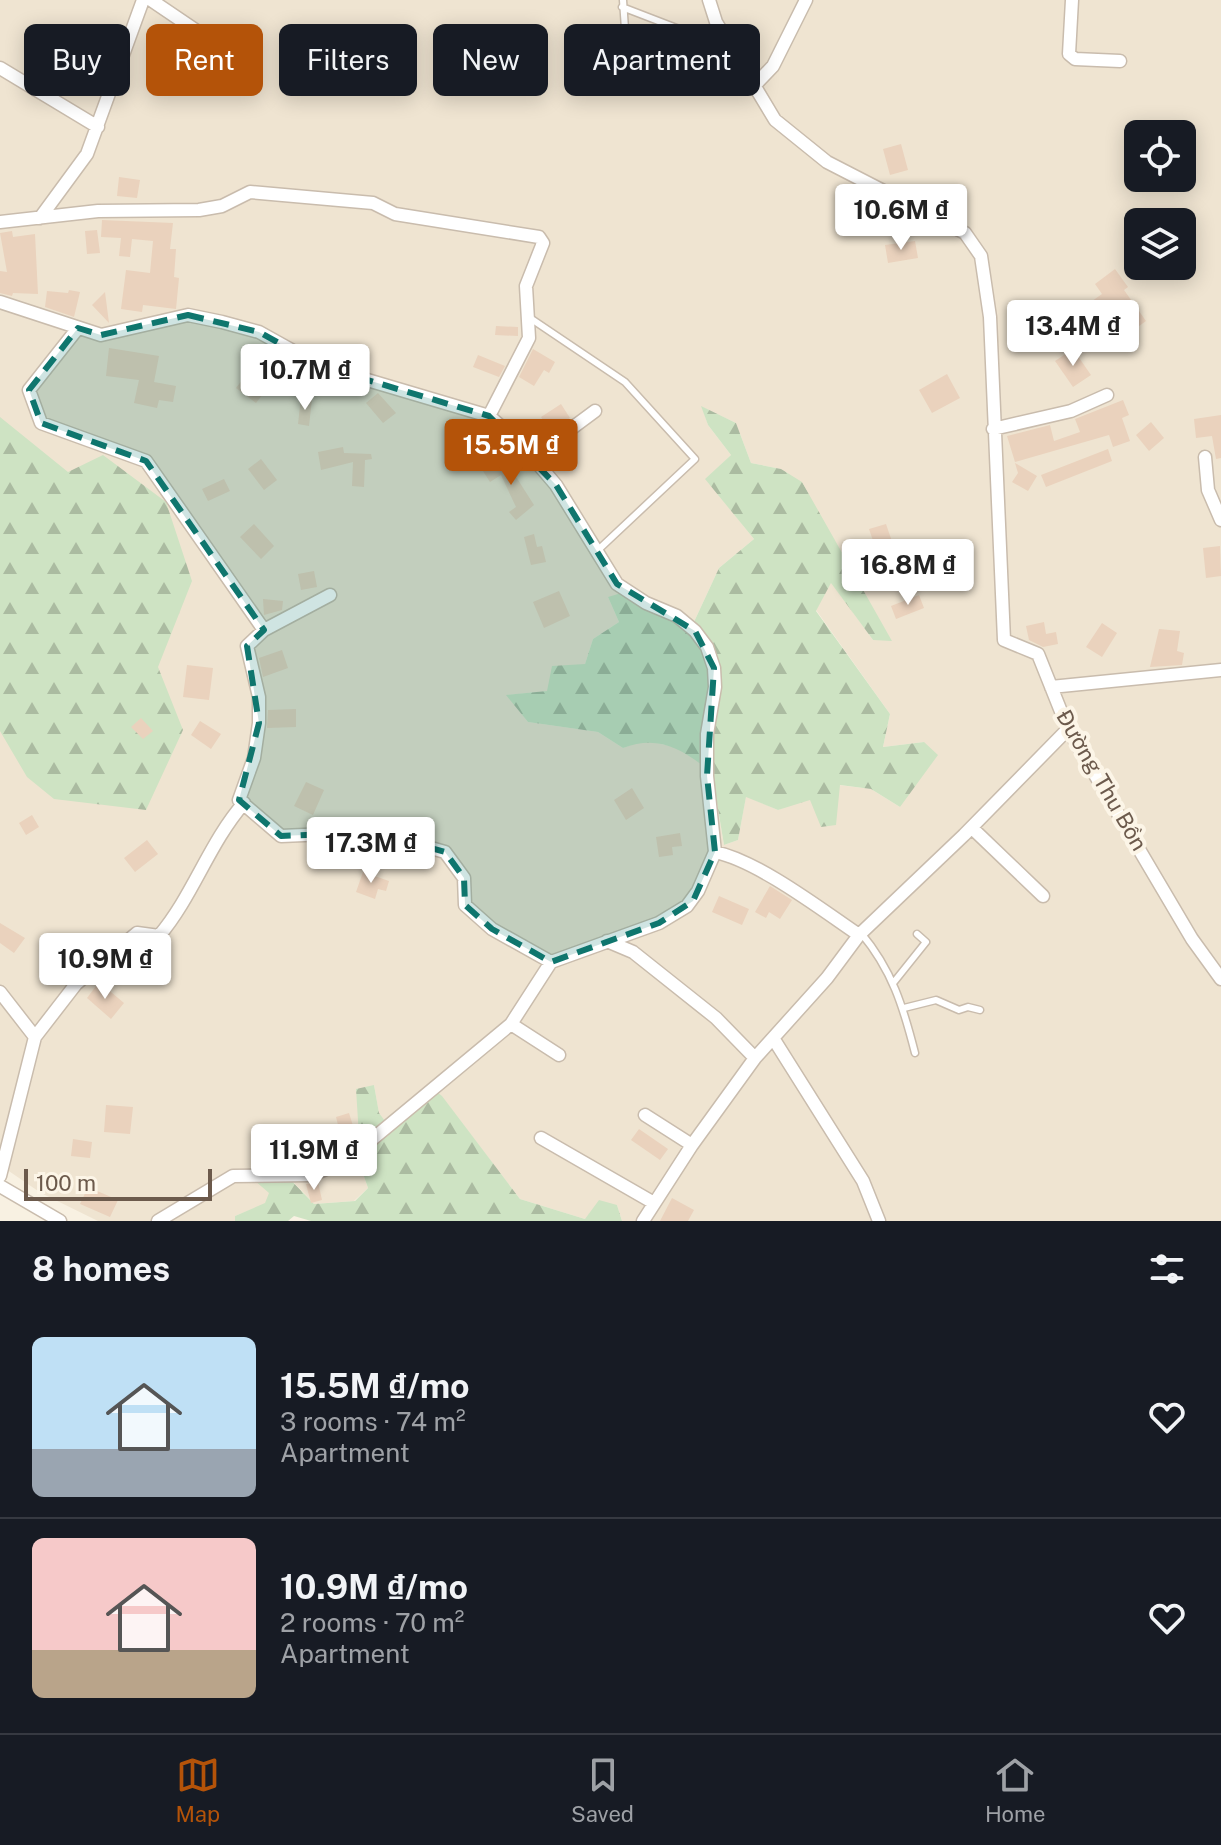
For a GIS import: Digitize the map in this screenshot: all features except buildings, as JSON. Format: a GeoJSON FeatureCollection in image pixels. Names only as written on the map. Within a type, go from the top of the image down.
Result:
{"type":"FeatureCollection","features":[{"type":"Feature","properties":{"kind":"street"},"geometry":{"type":"LineString","coordinates":[[40,218],[76,171],[98,127],[143,0]]}},
{"type":"Feature","properties":{"kind":"street"},"geometry":{"type":"LineString","coordinates":[[151,0],[186,24]]}},
{"type":"Feature","properties":{"kind":"street","name":"Đường Thu Bồn"},"geometry":{"type":"LineString","coordinates":[[709,0],[717,24]]}},
{"type":"Feature","properties":{"kind":"street"},"geometry":{"type":"LineString","coordinates":[[760,80],[773,66],[806,0]]}},
{"type":"Feature","properties":{"kind":"street"},"geometry":{"type":"LineString","coordinates":[[1072,0],[1069,54],[1075,59],[1120,61]]}},
{"type":"Feature","properties":{"kind":"street"},"geometry":{"type":"LineString","coordinates":[[0,68],[98,127]]}},
{"type":"Feature","properties":{"kind":"street","name":"Đường Thu Bồn"},"geometry":{"type":"LineString","coordinates":[[760,94],[775,120],[801,143],[827,162],[965,233],[981,256],[990,317],[1004,640],[1038,654],[1068,729],[1192,939],[1221,979]]}},
{"type":"Feature","properties":{"kind":"street"},"geometry":{"type":"LineString","coordinates":[[0,222],[98,211],[199,210],[222,206],[250,192],[373,203],[395,214],[539,237],[543,243],[526,286],[529,338],[489,416]]}},
{"type":"Feature","properties":{"kind":"street"},"geometry":{"type":"LineString","coordinates":[[0,302],[101,335],[188,315],[222,322],[259,332],[320,366],[489,416],[533,457],[626,592],[677,616],[707,647],[714,668],[715,687],[707,734],[707,776],[715,852],[698,891],[687,906],[659,923],[551,962],[511,1024],[338,1166],[311,1175],[233,1176],[158,1221]]}},
{"type":"Feature","properties":{"kind":"street"},"geometry":{"type":"LineString","coordinates":[[78,328],[29,390],[41,423],[146,461],[264,630]]}},
{"type":"Feature","properties":{"kind":"street"},"geometry":{"type":"LineString","coordinates":[[993,429],[1071,411],[1107,395]]}},
{"type":"Feature","properties":{"kind":"street"},"geometry":{"type":"LineString","coordinates":[[533,457],[595,411]]}},
{"type":"Feature","properties":{"kind":"street"},"geometry":{"type":"LineString","coordinates":[[1205,457],[1208,490],[1221,520]]}},
{"type":"Feature","properties":{"kind":"street"},"geometry":{"type":"LineString","coordinates":[[330,595],[264,630],[247,646],[259,697],[259,723],[254,758],[238,795],[281,836],[374,832],[445,852],[464,878],[465,905],[504,937],[551,962]]}},
{"type":"Feature","properties":{"kind":"street"},"geometry":{"type":"LineString","coordinates":[[1051,687],[1221,670]]}},
{"type":"Feature","properties":{"kind":"street"},"geometry":{"type":"LineString","coordinates":[[643,1221],[692,1145],[755,1058],[860,934],[972,828],[1068,729]]}},
{"type":"Feature","properties":{"kind":"street"},"geometry":{"type":"LineString","coordinates":[[0,1176],[35,1037],[76,984],[137,933],[159,936],[183,903],[231,818],[244,803]]}},
{"type":"Feature","properties":{"kind":"street"},"geometry":{"type":"LineString","coordinates":[[972,828],[1043,896]]}},
{"type":"Feature","properties":{"kind":"street"},"geometry":{"type":"LineString","coordinates":[[715,852],[734,858],[803,897],[860,934]]}},
{"type":"Feature","properties":{"kind":"street"},"geometry":{"type":"LineString","coordinates":[[607,941],[633,952],[716,1018],[755,1058]]}},
{"type":"Feature","properties":{"kind":"street"},"geometry":{"type":"LineString","coordinates":[[0,992],[35,1037]]}},
{"type":"Feature","properties":{"kind":"street"},"geometry":{"type":"LineString","coordinates":[[511,1024],[559,1055]]}},
{"type":"Feature","properties":{"kind":"street"},"geometry":{"type":"LineString","coordinates":[[773,1038],[858,1172],[879,1221]]}},
{"type":"Feature","properties":{"kind":"street"},"geometry":{"type":"LineString","coordinates":[[645,1115],[692,1145]]}},
{"type":"Feature","properties":{"kind":"street"},"geometry":{"type":"LineString","coordinates":[[541,1138],[557,1144],[654,1203]]}},
{"type":"Feature","properties":{"kind":"street"},"geometry":{"type":"LineString","coordinates":[[0,1186],[60,1221]]}},
{"type":"Feature","properties":{"kind":"lane"},"geometry":{"type":"LineString","coordinates":[[624,24],[623,4],[671,24]]}},
{"type":"Feature","properties":{"kind":"lane"},"geometry":{"type":"LineString","coordinates":[[530,318],[625,382],[695,459],[597,551]]}},
{"type":"Feature","properties":{"kind":"lane"},"geometry":{"type":"LineString","coordinates":[[860,934],[884,960],[904,1008],[915,1053]]}},
{"type":"Feature","properties":{"kind":"lane"},"geometry":{"type":"LineString","coordinates":[[894,982],[926,942],[917,934]]}},
{"type":"Feature","properties":{"kind":"lane"},"geometry":{"type":"LineString","coordinates":[[904,1008],[936,1000],[959,1010],[968,1007],[980,1010]]}},
{"type":"Feature","properties":{"kind":"highlighted area"},"geometry":{"type":"Polygon","coordinates":[[[188,315],[259,332],[320,366],[489,416],[556,485],[617,584],[695,631],[714,668],[707,776],[715,852],[693,901],[659,923],[551,962],[492,929],[465,905],[464,878],[445,852],[374,832],[281,836],[239,800],[259,723],[247,646],[264,630],[146,461],[41,423],[29,390],[78,328],[101,335],[188,315]]]}},
{"type":"Feature","properties":{"kind":"shaded area"},"geometry":{"type":"Polygon","coordinates":[[[0,0],[1221,0],[1221,1221],[622,1221],[617,1205],[585,1219],[520,1199],[442,1097],[388,1125],[379,1114],[374,1085],[361,1168],[368,1188],[354,1201],[314,1204],[283,1171],[265,1204],[235,1216],[235,1221],[98,1221],[41,1193],[0,1165],[0,0]],[[702,407],[708,425],[731,455],[706,479],[754,539],[719,568],[693,624],[608,597],[619,622],[593,639],[585,664],[547,691],[507,695],[528,722],[598,732],[623,748],[644,740],[683,749],[712,773],[724,845],[738,840],[746,796],[778,810],[839,785],[871,789],[900,807],[924,742],[883,747],[890,714],[816,610],[831,582],[873,640],[891,640],[837,547],[781,469],[751,463],[736,423],[702,407]]]}},
{"type":"Feature","properties":{"kind":"green space"},"geometry":{"type":"Polygon","coordinates":[[[701,406],[736,423],[751,463],[781,469],[802,482],[892,641],[873,640],[831,583],[816,611],[890,714],[883,747],[924,742],[938,755],[900,807],[871,789],[840,785],[836,825],[821,827],[810,800],[778,810],[746,797],[738,840],[724,845],[712,773],[691,757],[660,744],[636,744],[623,748],[598,732],[528,722],[506,695],[547,691],[552,666],[585,664],[593,639],[619,622],[608,597],[628,591],[693,624],[719,568],[754,539],[705,479],[731,455],[708,425],[701,406]]]}},
{"type":"Feature","properties":{"kind":"green space"},"geometry":{"type":"Polygon","coordinates":[[[0,417],[68,472],[103,455],[166,502],[192,581],[158,667],[183,730],[146,810],[54,799],[27,777],[0,731],[0,417]]]}},
{"type":"Feature","properties":{"kind":"green space"},"geometry":{"type":"Polygon","coordinates":[[[374,1085],[379,1113],[388,1125],[428,1085],[442,1096],[520,1199],[585,1219],[599,1200],[617,1205],[622,1221],[311,1221],[294,1216],[288,1221],[235,1221],[235,1216],[265,1203],[269,1193],[254,1180],[261,1164],[282,1171],[314,1204],[355,1201],[368,1188],[361,1168],[356,1089],[374,1085]]]}}]}
